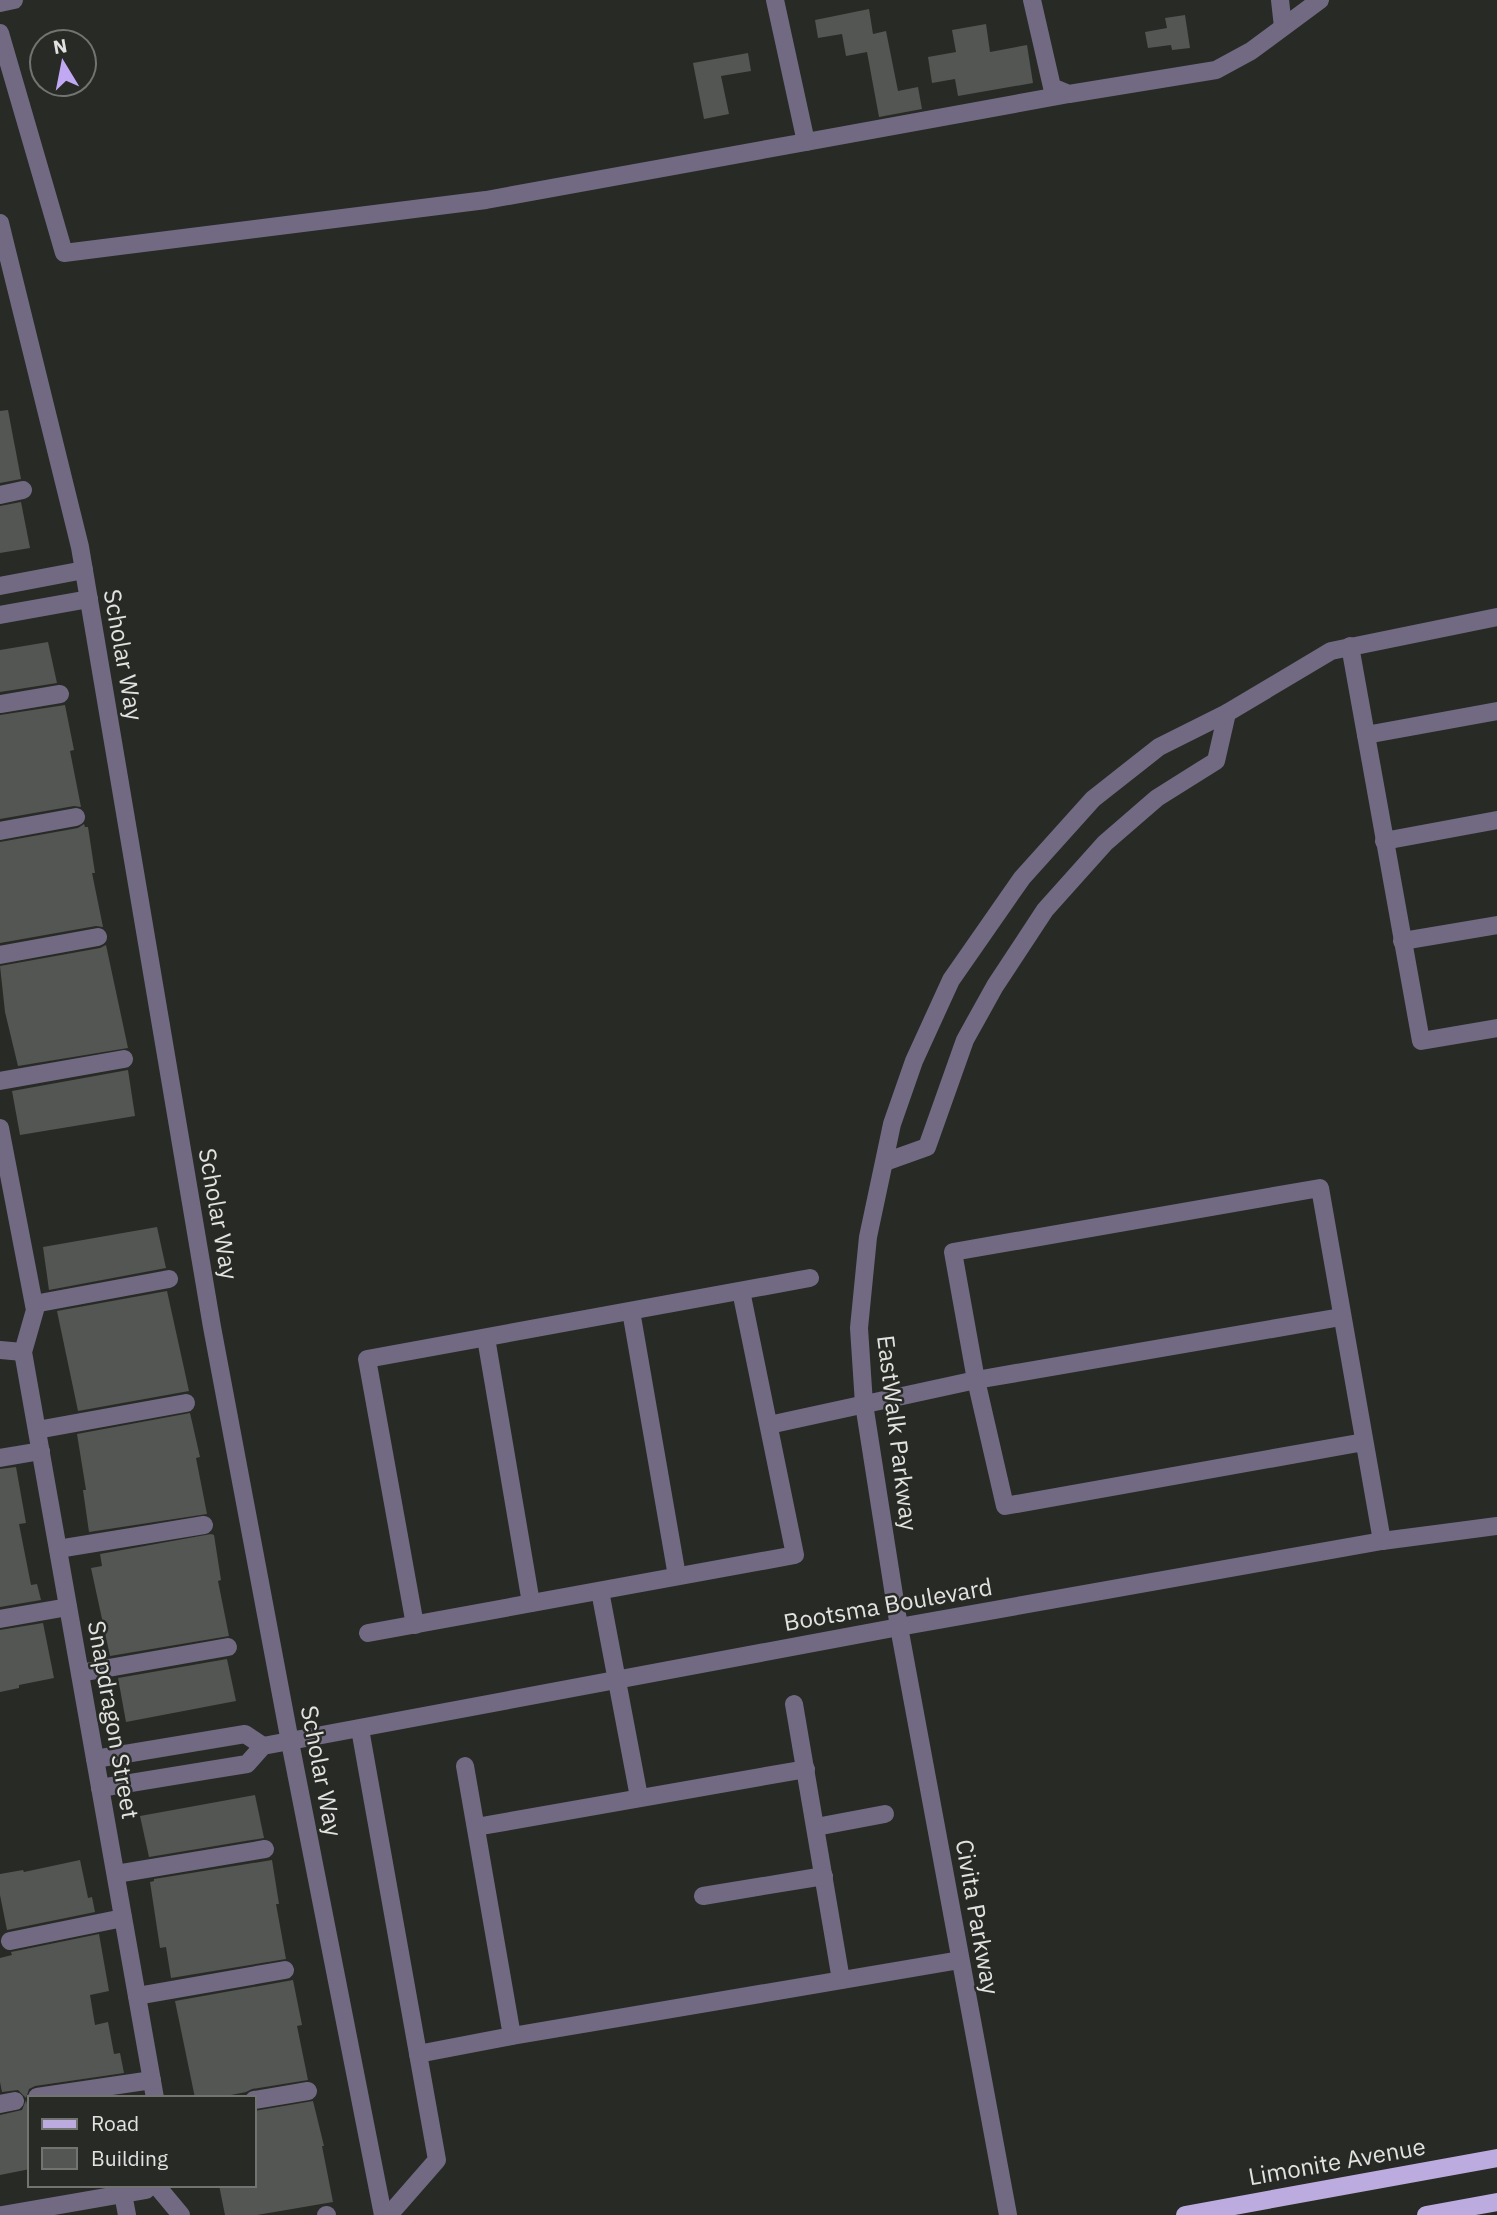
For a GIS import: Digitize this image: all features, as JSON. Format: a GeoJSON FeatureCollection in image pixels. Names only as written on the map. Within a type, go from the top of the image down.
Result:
{"type":"FeatureCollection","features":[{"type":"Feature","properties":{"kind":"main road","name":"Limonite Avenue"},"geometry":{"type":"LineString","coordinates":[[1185,2215],[1221,2211],[1497,2158]]}},
{"type":"Feature","properties":{"kind":"main road"},"geometry":{"type":"LineString","coordinates":[[1426,2215],[1497,2202]]}},
{"type":"Feature","properties":{"kind":"street"},"geometry":{"type":"LineString","coordinates":[[0,2],[14,0]]}},
{"type":"Feature","properties":{"kind":"street"},"geometry":{"type":"LineString","coordinates":[[775,0],[806,142]]}},
{"type":"Feature","properties":{"kind":"street"},"geometry":{"type":"LineString","coordinates":[[1032,0],[1052,87],[1069,94]]}},
{"type":"Feature","properties":{"kind":"street"},"geometry":{"type":"LineString","coordinates":[[1280,0],[1283,27]]}},
{"type":"Feature","properties":{"kind":"street"},"geometry":{"type":"LineString","coordinates":[[0,33],[64,254],[485,200],[1069,94],[1216,70],[1251,51],[1320,0]]}},
{"type":"Feature","properties":{"kind":"street","name":"Scholar Way"},"geometry":{"type":"LineString","coordinates":[[0,223],[80,547],[212,1326],[383,2215]]}},
{"type":"Feature","properties":{"kind":"street"},"geometry":{"type":"LineString","coordinates":[[0,495],[23,490]]}},
{"type":"Feature","properties":{"kind":"street"},"geometry":{"type":"LineString","coordinates":[[0,586],[84,570]]}},
{"type":"Feature","properties":{"kind":"street"},"geometry":{"type":"LineString","coordinates":[[0,615],[89,599]]}},
{"type":"Feature","properties":{"kind":"street","name":"EastWalk Parkway"},"geometry":{"type":"LineString","coordinates":[[899,1627],[864,1404],[859,1328],[868,1237],[892,1124],[914,1061],[951,980],[1021,878],[1093,799],[1159,747],[1227,713],[1331,651],[1497,617]]}},
{"type":"Feature","properties":{"kind":"street"},"geometry":{"type":"LineString","coordinates":[[1350,646],[1421,1041],[1497,1028]]}},
{"type":"Feature","properties":{"kind":"street"},"geometry":{"type":"LineString","coordinates":[[0,704],[60,694]]}},
{"type":"Feature","properties":{"kind":"street"},"geometry":{"type":"LineString","coordinates":[[1366,734],[1497,711]]}},
{"type":"Feature","properties":{"kind":"street"},"geometry":{"type":"LineString","coordinates":[[885,1162],[927,1147],[965,1040],[995,986],[1045,910],[1105,843],[1157,798],[1216,761],[1227,713]]}},
{"type":"Feature","properties":{"kind":"street"},"geometry":{"type":"LineString","coordinates":[[0,831],[76,817]]}},
{"type":"Feature","properties":{"kind":"street"},"geometry":{"type":"LineString","coordinates":[[1384,841],[1497,820]]}},
{"type":"Feature","properties":{"kind":"street"},"geometry":{"type":"LineString","coordinates":[[1402,941],[1497,925]]}},
{"type":"Feature","properties":{"kind":"street"},"geometry":{"type":"LineString","coordinates":[[0,955],[98,937]]}},
{"type":"Feature","properties":{"kind":"street"},"geometry":{"type":"LineString","coordinates":[[0,1081],[124,1059]]}},
{"type":"Feature","properties":{"kind":"street"},"geometry":{"type":"LineString","coordinates":[[0,1128],[35,1310],[23,1352],[0,1350]]}},
{"type":"Feature","properties":{"kind":"street"},"geometry":{"type":"LineString","coordinates":[[1364,1442],[1005,1506],[976,1380],[953,1252],[1320,1188],[1382,1541]]}},
{"type":"Feature","properties":{"kind":"street"},"geometry":{"type":"LineString","coordinates":[[415,1625],[367,1359],[810,1278]]}},
{"type":"Feature","properties":{"kind":"street"},"geometry":{"type":"LineString","coordinates":[[34,1304],[169,1279]]}},
{"type":"Feature","properties":{"kind":"street"},"geometry":{"type":"LineString","coordinates":[[368,1633],[794,1555],[741,1291]]}},
{"type":"Feature","properties":{"kind":"street"},"geometry":{"type":"LineString","coordinates":[[631,1311],[677,1576]]}},
{"type":"Feature","properties":{"kind":"street"},"geometry":{"type":"LineString","coordinates":[[769,1425],[976,1380],[1341,1317]]}},
{"type":"Feature","properties":{"kind":"street"},"geometry":{"type":"LineString","coordinates":[[486,1338],[531,1603]]}},
{"type":"Feature","properties":{"kind":"street","name":"Snapdragon Street"},"geometry":{"type":"LineString","coordinates":[[23,1352],[153,2089]]}},
{"type":"Feature","properties":{"kind":"street"},"geometry":{"type":"LineString","coordinates":[[37,1430],[186,1404]]}},
{"type":"Feature","properties":{"kind":"street"},"geometry":{"type":"LineString","coordinates":[[0,1458],[40,1451]]}},
{"type":"Feature","properties":{"kind":"street"},"geometry":{"type":"LineString","coordinates":[[58,1549],[204,1525]]}},
{"type":"Feature","properties":{"kind":"street","name":"Bootsma Boulevard"},"geometry":{"type":"LineString","coordinates":[[262,1746],[899,1627],[1382,1541],[1497,1527]]}},
{"type":"Feature","properties":{"kind":"street"},"geometry":{"type":"LineString","coordinates":[[600,1591],[639,1797]]}},
{"type":"Feature","properties":{"kind":"street"},"geometry":{"type":"LineString","coordinates":[[0,1619],[68,1607]]}},
{"type":"Feature","properties":{"kind":"street","name":"Civita Parkway"},"geometry":{"type":"LineString","coordinates":[[899,1627],[1007,2215]]}},
{"type":"Feature","properties":{"kind":"street"},"geometry":{"type":"LineString","coordinates":[[80,1672],[228,1647]]}},
{"type":"Feature","properties":{"kind":"street"},"geometry":{"type":"LineString","coordinates":[[794,1704],[841,1980]]}},
{"type":"Feature","properties":{"kind":"street"},"geometry":{"type":"LineString","coordinates":[[359,1729],[437,2160],[389,2215]]}},
{"type":"Feature","properties":{"kind":"street"},"geometry":{"type":"LineString","coordinates":[[95,1759],[245,1734],[262,1746],[247,1764],[100,1788]]}},
{"type":"Feature","properties":{"kind":"street"},"geometry":{"type":"LineString","coordinates":[[466,1766],[512,2036]]}},
{"type":"Feature","properties":{"kind":"street"},"geometry":{"type":"LineString","coordinates":[[476,1826],[806,1769]]}},
{"type":"Feature","properties":{"kind":"street"},"geometry":{"type":"LineString","coordinates":[[816,1826],[885,1814]]}},
{"type":"Feature","properties":{"kind":"street"},"geometry":{"type":"LineString","coordinates":[[116,1874],[265,1849]]}},
{"type":"Feature","properties":{"kind":"street"},"geometry":{"type":"LineString","coordinates":[[703,1896],[824,1876]]}},
{"type":"Feature","properties":{"kind":"street"},"geometry":{"type":"LineString","coordinates":[[10,1941],[123,1918]]}},
{"type":"Feature","properties":{"kind":"street"},"geometry":{"type":"LineString","coordinates":[[418,2054],[960,1960]]}},
{"type":"Feature","properties":{"kind":"street"},"geometry":{"type":"LineString","coordinates":[[137,1996],[285,1970]]}},
{"type":"Feature","properties":{"kind":"street"},"geometry":{"type":"LineString","coordinates":[[52,2096],[153,2089]]}},
{"type":"Feature","properties":{"kind":"street"},"geometry":{"type":"LineString","coordinates":[[256,2100],[308,2091]]}},
{"type":"Feature","properties":{"kind":"street"},"geometry":{"type":"LineString","coordinates":[[2,2215],[29,2213],[150,2187]]}},
{"type":"Feature","properties":{"kind":"street"},"geometry":{"type":"LineString","coordinates":[[155,2187],[181,2215]]}},
{"type":"Feature","properties":{"kind":"street"},"geometry":{"type":"LineString","coordinates":[[123,2194],[127,2215]]}},
{"type":"Feature","properties":{"kind":"building"},"geometry":{"type":"Polygon","coordinates":[[[869,9],[873,34],[886,31],[898,91],[918,87],[922,109],[879,117],[867,52],[846,56],[842,34],[818,38],[815,20],[869,9]]]}},
{"type":"Feature","properties":{"kind":"building"},"geometry":{"type":"Polygon","coordinates":[[[1185,15],[1190,48],[1172,50],[1171,45],[1148,48],[1145,32],[1167,28],[1165,18],[1185,15]]]}},
{"type":"Feature","properties":{"kind":"building"},"geometry":{"type":"Polygon","coordinates":[[[986,24],[990,52],[1027,45],[1033,83],[958,96],[955,79],[932,83],[928,57],[956,52],[952,30],[986,24]]]}},
{"type":"Feature","properties":{"kind":"building"},"geometry":{"type":"Polygon","coordinates":[[[748,53],[751,71],[721,76],[729,114],[704,119],[693,63],[748,53]]]}},
{"type":"Feature","properties":{"kind":"building"},"geometry":{"type":"Polygon","coordinates":[[[8,410],[21,479],[0,483],[0,411],[8,410]]]}},
{"type":"Feature","properties":{"kind":"building"},"geometry":{"type":"Polygon","coordinates":[[[21,502],[30,548],[0,553],[0,506],[21,502]]]}},
{"type":"Feature","properties":{"kind":"building"},"geometry":{"type":"Polygon","coordinates":[[[48,642],[57,683],[0,692],[0,650],[48,642]]]}},
{"type":"Feature","properties":{"kind":"building"},"geometry":{"type":"Polygon","coordinates":[[[65,705],[74,750],[70,751],[81,807],[0,819],[0,715],[65,705]]]}},
{"type":"Feature","properties":{"kind":"building"},"geometry":{"type":"Polygon","coordinates":[[[84,824],[88,827],[95,873],[92,873],[103,927],[0,943],[0,842],[78,828],[84,824]]]}},
{"type":"Feature","properties":{"kind":"building"},"geometry":{"type":"Polygon","coordinates":[[[106,945],[128,1048],[18,1066],[5,1012],[0,966],[106,945]]]}},
{"type":"Feature","properties":{"kind":"building"},"geometry":{"type":"Polygon","coordinates":[[[128,1070],[135,1116],[20,1135],[12,1091],[128,1070]]]}},
{"type":"Feature","properties":{"kind":"building"},"geometry":{"type":"Polygon","coordinates":[[[157,1227],[166,1268],[49,1290],[43,1247],[157,1227]]]}},
{"type":"Feature","properties":{"kind":"building"},"geometry":{"type":"Polygon","coordinates":[[[167,1291],[189,1391],[78,1411],[57,1311],[167,1291]]]}},
{"type":"Feature","properties":{"kind":"building"},"geometry":{"type":"Polygon","coordinates":[[[190,1413],[200,1457],[196,1458],[207,1514],[89,1532],[83,1490],[86,1490],[77,1434],[190,1413]]]}},
{"type":"Feature","properties":{"kind":"building"},"geometry":{"type":"Polygon","coordinates":[[[16,1467],[26,1523],[19,1524],[31,1585],[37,1584],[41,1600],[0,1607],[0,1469],[16,1467]]]}},
{"type":"Feature","properties":{"kind":"building"},"geometry":{"type":"Polygon","coordinates":[[[214,1535],[221,1580],[218,1581],[229,1636],[110,1656],[91,1568],[102,1566],[100,1554],[214,1535]]]}},
{"type":"Feature","properties":{"kind":"building"},"geometry":{"type":"Polygon","coordinates":[[[43,1623],[54,1678],[0,1692],[0,1630],[43,1623]]]}},
{"type":"Feature","properties":{"kind":"building"},"geometry":{"type":"Polygon","coordinates":[[[227,1659],[236,1701],[126,1722],[118,1678],[227,1659]]]}},
{"type":"Feature","properties":{"kind":"building"},"geometry":{"type":"Polygon","coordinates":[[[255,1795],[264,1838],[149,1857],[140,1816],[255,1795]]]}},
{"type":"Feature","properties":{"kind":"building"},"geometry":{"type":"Polygon","coordinates":[[[80,1860],[88,1898],[92,1897],[95,1912],[7,1930],[0,1895],[0,1874],[24,1872],[80,1860]]]}},
{"type":"Feature","properties":{"kind":"building"},"geometry":{"type":"Polygon","coordinates":[[[272,1860],[279,1904],[276,1904],[286,1959],[171,1978],[166,1947],[160,1948],[150,1882],[154,1879],[272,1860]]]}},
{"type":"Feature","properties":{"kind":"building"},"geometry":{"type":"Polygon","coordinates":[[[99,1934],[109,1991],[90,1995],[95,2025],[108,2022],[114,2054],[120,2053],[124,2073],[35,2086],[29,2089],[26,2098],[18,2090],[2,2092],[0,1958],[12,1955],[11,1952],[99,1934]]]}},
{"type":"Feature","properties":{"kind":"building"},"geometry":{"type":"Polygon","coordinates":[[[293,1980],[302,2025],[297,2026],[308,2080],[226,2096],[195,2096],[175,2001],[293,1980]]]}},
{"type":"Feature","properties":{"kind":"building"},"geometry":{"type":"Polygon","coordinates":[[[26,2100],[28,2169],[0,2175],[0,2115],[22,2110],[26,2100]]]}},
{"type":"Feature","properties":{"kind":"building"},"geometry":{"type":"Polygon","coordinates":[[[313,2101],[333,2202],[257,2215],[225,2215],[219,2187],[256,2187],[256,2111],[313,2101]]]}}]}
